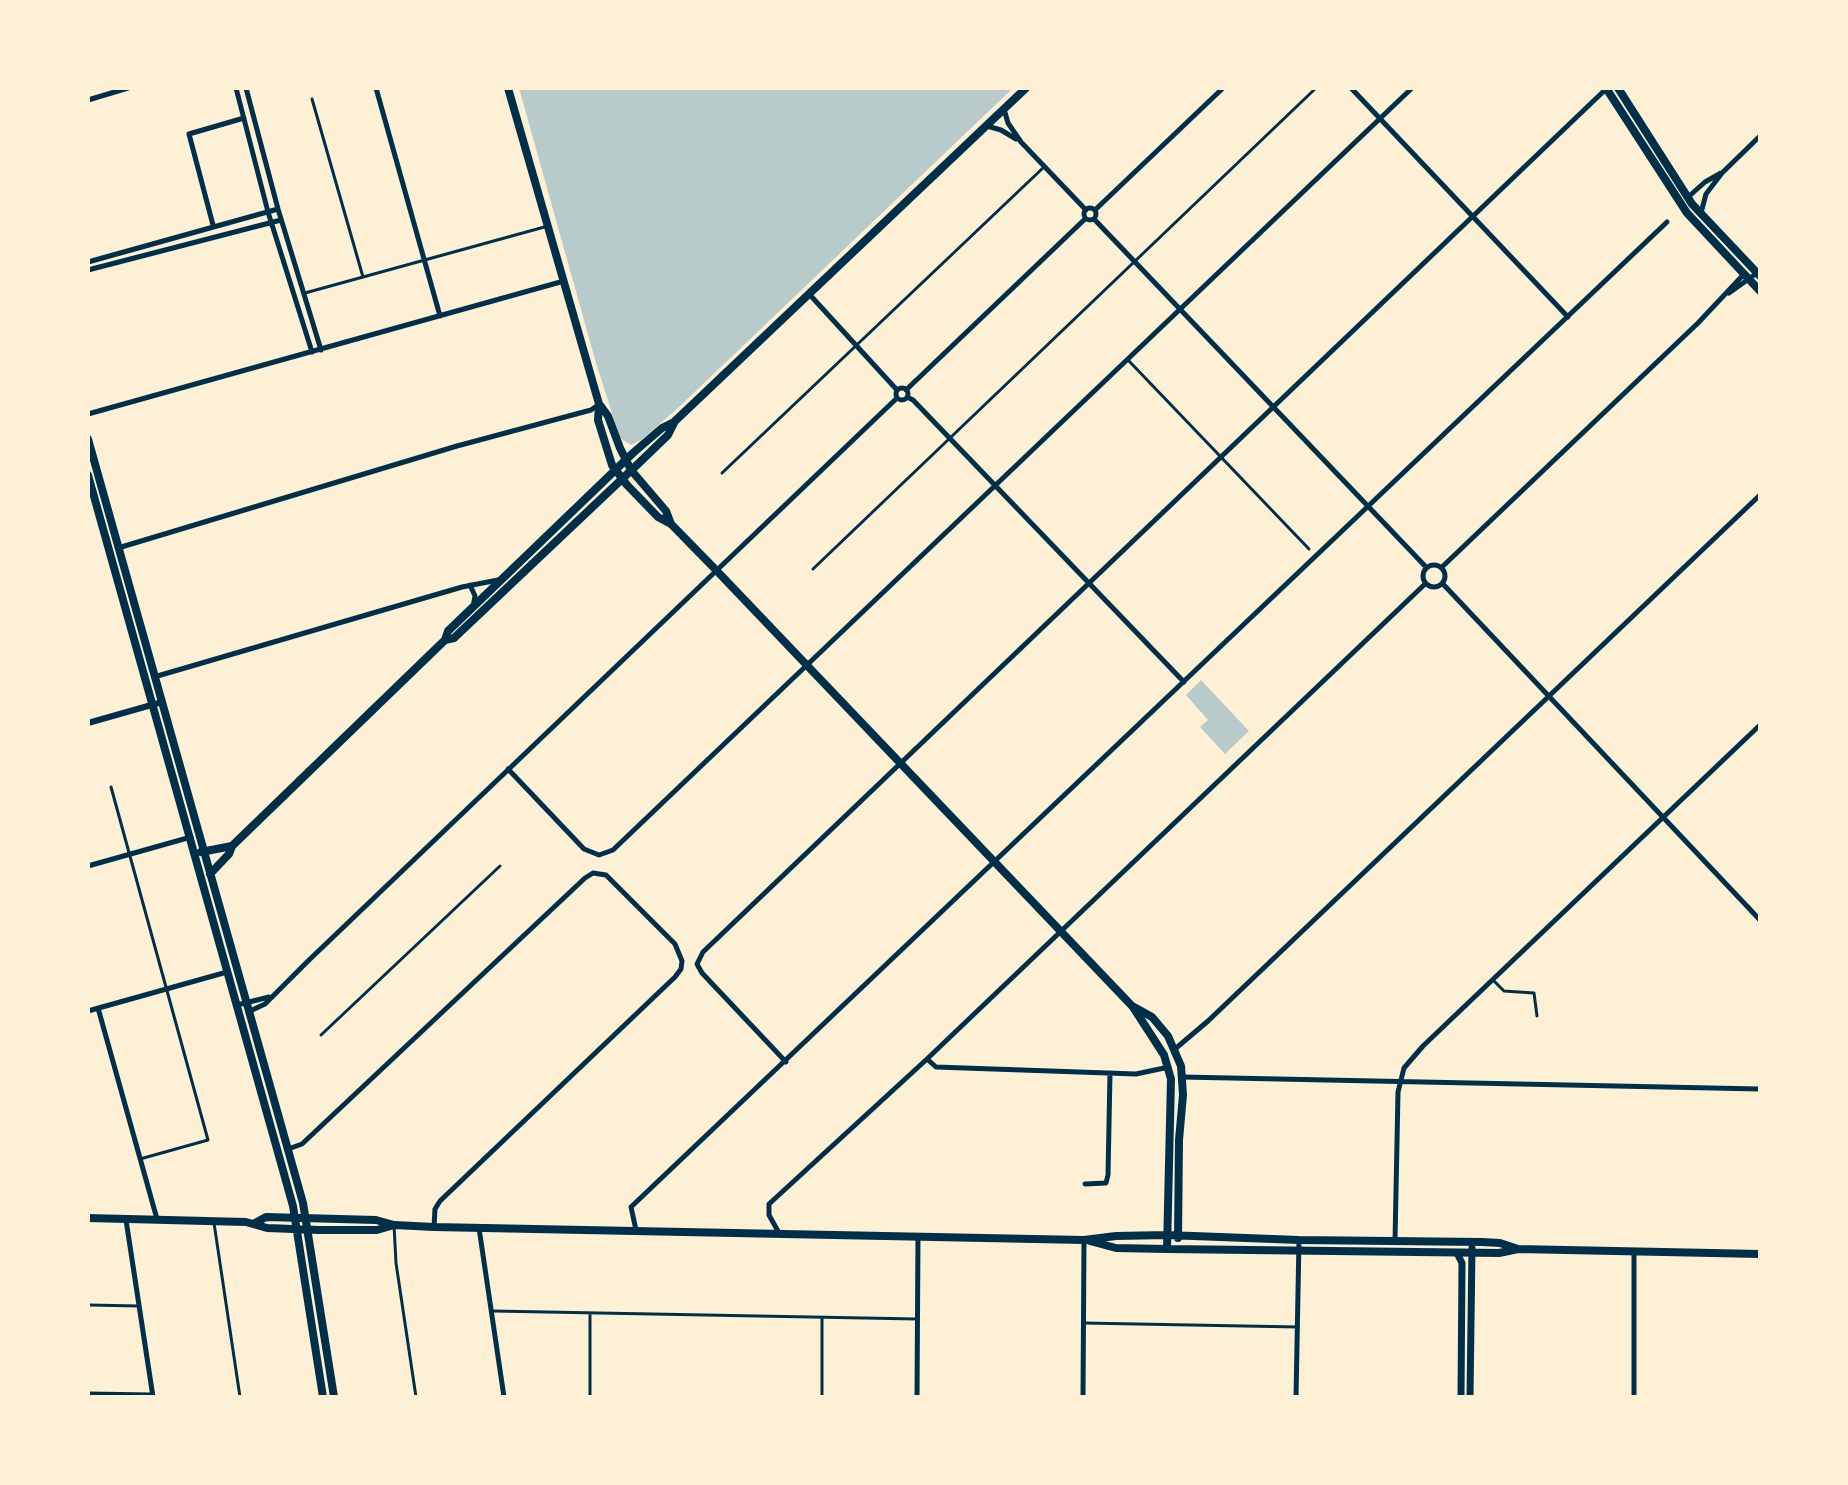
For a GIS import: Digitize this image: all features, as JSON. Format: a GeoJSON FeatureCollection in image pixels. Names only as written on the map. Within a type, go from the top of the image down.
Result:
{"type":"FeatureCollection","features":[{"type":"Feature","properties":{"kind":"main road"},"geometry":{"type":"LineString","coordinates":[[508,88],[599,404],[598,420],[609,460],[615,471],[658,517],[671,524],[716,570],[1133,1007],[1157,1042],[1169,1067],[1172,1094],[1167,1249]]}},
{"type":"Feature","properties":{"kind":"main road"},"geometry":{"type":"LineString","coordinates":[[210,874],[229,854],[232,846],[445,640],[448,631],[626,460],[662,428],[674,422],[810,295],[1026,88]]}},
{"type":"Feature","properties":{"kind":"main road"},"geometry":{"type":"LineString","coordinates":[[1606,88],[1682,206],[1752,274]]}},
{"type":"Feature","properties":{"kind":"main road"},"geometry":{"type":"LineString","coordinates":[[1618,88],[1688,197],[1752,274],[1760,291]]}},
{"type":"Feature","properties":{"kind":"main road"},"geometry":{"type":"LineString","coordinates":[[599,404],[608,416],[631,470],[666,511],[671,524]]}},
{"type":"Feature","properties":{"kind":"main road"},"geometry":{"type":"LineString","coordinates":[[445,640],[454,638],[622,479],[668,435],[674,422]]}},
{"type":"Feature","properties":{"kind":"main road"},"geometry":{"type":"LineString","coordinates":[[88,439],[114,550],[157,704],[195,836],[204,852],[244,1006],[307,1219],[334,1397]]}},
{"type":"Feature","properties":{"kind":"main road"},"geometry":{"type":"LineString","coordinates":[[88,475],[114,550]]}},
{"type":"Feature","properties":{"kind":"main road"},"geometry":{"type":"LineString","coordinates":[[195,836],[194,854],[227,972],[244,1006]]}},
{"type":"Feature","properties":{"kind":"main road"},"geometry":{"type":"LineString","coordinates":[[194,854],[232,846]]}},
{"type":"Feature","properties":{"kind":"main road"},"geometry":{"type":"LineString","coordinates":[[244,1006],[239,1015],[296,1218],[323,1397]]}},
{"type":"Feature","properties":{"kind":"main road"},"geometry":{"type":"LineString","coordinates":[[1133,1007],[1152,1017],[1175,1049],[1182,1077],[1178,1248]]}},
{"type":"Feature","properties":{"kind":"main road"},"geometry":{"type":"LineString","coordinates":[[255,1223],[266,1217],[376,1220],[394,1225],[479,1228],[1084,1240],[1167,1235],[1457,1253],[1499,1253],[1518,1249],[1760,1254]]}},
{"type":"Feature","properties":{"kind":"main road"},"geometry":{"type":"LineString","coordinates":[[88,1218],[255,1223],[267,1228],[298,1229],[377,1230],[394,1225]]}},
{"type":"Feature","properties":{"kind":"main road"},"geometry":{"type":"LineString","coordinates":[[1084,1240],[1116,1248],[1395,1241],[1500,1243],[1518,1249]]}},
{"type":"Feature","properties":{"kind":"main road"},"geometry":{"type":"LineString","coordinates":[[1470,1397],[1471,1242]]}},
{"type":"Feature","properties":{"kind":"main road"},"geometry":{"type":"LineString","coordinates":[[1457,1253],[1462,1263],[1461,1397]]}},
{"type":"Feature","properties":{"kind":"street"},"geometry":{"type":"LineString","coordinates":[[88,100],[128,88]]}},
{"type":"Feature","properties":{"kind":"street"},"geometry":{"type":"LineString","coordinates":[[236,88],[271,223],[312,352]]}},
{"type":"Feature","properties":{"kind":"street"},"geometry":{"type":"LineString","coordinates":[[246,88],[281,220],[321,350]]}},
{"type":"Feature","properties":{"kind":"street"},"geometry":{"type":"LineString","coordinates":[[376,88],[440,316]]}},
{"type":"Feature","properties":{"kind":"street"},"geometry":{"type":"LineString","coordinates":[[1094,219],[1095,210],[1223,88]]}},
{"type":"Feature","properties":{"kind":"street"},"geometry":{"type":"LineString","coordinates":[[1351,88],[1568,317]]}},
{"type":"Feature","properties":{"kind":"street"},"geometry":{"type":"LineString","coordinates":[[508,769],[584,849],[599,855],[613,850],[1412,88]]}},
{"type":"Feature","properties":{"kind":"street"},"geometry":{"type":"LineString","coordinates":[[786,1062],[702,973],[697,964],[703,952],[1606,88]]}},
{"type":"Feature","properties":{"kind":"street"},"geometry":{"type":"LineString","coordinates":[[1004,109],[1008,123],[1021,142],[1086,210],[1095,210]]}},
{"type":"Feature","properties":{"kind":"street"},"geometry":{"type":"LineString","coordinates":[[213,225],[189,134],[244,118]]}},
{"type":"Feature","properties":{"kind":"street"},"geometry":{"type":"LineString","coordinates":[[987,126],[1021,142]]}},
{"type":"Feature","properties":{"kind":"street"},"geometry":{"type":"LineString","coordinates":[[1701,214],[1706,194],[1722,173],[1760,136]]}},
{"type":"Feature","properties":{"kind":"street"},"geometry":{"type":"LineString","coordinates":[[1682,206],[1705,182],[1722,173]]}},
{"type":"Feature","properties":{"kind":"street"},"geometry":{"type":"LineString","coordinates":[[88,262],[278,209]]}},
{"type":"Feature","properties":{"kind":"street"},"geometry":{"type":"LineString","coordinates":[[906,390],[1085,219],[1086,210]]}},
{"type":"Feature","properties":{"kind":"street"},"geometry":{"type":"LineString","coordinates":[[1085,219],[1094,219],[1426,567]]}},
{"type":"Feature","properties":{"kind":"street"},"geometry":{"type":"LineString","coordinates":[[88,270],[281,220]]}},
{"type":"Feature","properties":{"kind":"street"},"geometry":{"type":"LineString","coordinates":[[636,1230],[631,1207],[1667,222]]}},
{"type":"Feature","properties":{"kind":"street"},"geometry":{"type":"LineString","coordinates":[[1442,567],[1752,274]]}},
{"type":"Feature","properties":{"kind":"street"},"geometry":{"type":"LineString","coordinates":[[88,414],[564,281]]}},
{"type":"Feature","properties":{"kind":"street"},"geometry":{"type":"LineString","coordinates":[[244,1006],[265,1004],[897,398],[897,390],[810,295]]}},
{"type":"Feature","properties":{"kind":"street"},"geometry":{"type":"LineString","coordinates":[[897,390],[906,390]]}},
{"type":"Feature","properties":{"kind":"street"},"geometry":{"type":"LineString","coordinates":[[906,390],[907,397]]}},
{"type":"Feature","properties":{"kind":"street"},"geometry":{"type":"LineString","coordinates":[[907,397],[1184,682]]}},
{"type":"Feature","properties":{"kind":"street"},"geometry":{"type":"LineString","coordinates":[[897,398],[902,400],[907,397]]}},
{"type":"Feature","properties":{"kind":"street"},"geometry":{"type":"LineString","coordinates":[[114,550],[457,446],[591,410],[599,404]]}},
{"type":"Feature","properties":{"kind":"street"},"geometry":{"type":"LineString","coordinates":[[1175,1049],[1760,495]]}},
{"type":"Feature","properties":{"kind":"street"},"geometry":{"type":"LineString","coordinates":[[1426,567],[1442,567],[1445,572],[1443,584]]}},
{"type":"Feature","properties":{"kind":"street"},"geometry":{"type":"LineString","coordinates":[[1426,567],[1425,584],[1434,588],[1443,584]]}},
{"type":"Feature","properties":{"kind":"street"},"geometry":{"type":"LineString","coordinates":[[150,678],[470,585],[501,580]]}},
{"type":"Feature","properties":{"kind":"street"},"geometry":{"type":"LineString","coordinates":[[779,1233],[769,1215],[769,1204],[927,1059],[1425,584]]}},
{"type":"Feature","properties":{"kind":"street"},"geometry":{"type":"LineString","coordinates":[[1443,584],[1760,920]]}},
{"type":"Feature","properties":{"kind":"street"},"geometry":{"type":"LineString","coordinates":[[470,585],[475,596],[473,607]]}},
{"type":"Feature","properties":{"kind":"street"},"geometry":{"type":"LineString","coordinates":[[88,723],[157,704]]}},
{"type":"Feature","properties":{"kind":"street"},"geometry":{"type":"LineString","coordinates":[[1395,1241],[1398,1092],[1404,1068],[1760,725]]}},
{"type":"Feature","properties":{"kind":"street"},"geometry":{"type":"LineString","coordinates":[[88,866],[195,836]]}},
{"type":"Feature","properties":{"kind":"street"},"geometry":{"type":"LineString","coordinates":[[288,1149],[302,1144],[585,878],[600,873],[611,877],[675,944],[682,961],[681,969],[440,1201],[435,1209],[434,1227]]}},
{"type":"Feature","properties":{"kind":"street"},"geometry":{"type":"LineString","coordinates":[[88,1011],[227,972]]}},
{"type":"Feature","properties":{"kind":"street"},"geometry":{"type":"LineString","coordinates":[[244,1006],[270,997]]}},
{"type":"Feature","properties":{"kind":"street"},"geometry":{"type":"LineString","coordinates":[[98,1008],[157,1220]]}},
{"type":"Feature","properties":{"kind":"street"},"geometry":{"type":"LineString","coordinates":[[927,1059],[936,1067],[1136,1074],[1169,1067]]}},
{"type":"Feature","properties":{"kind":"street"},"geometry":{"type":"LineString","coordinates":[[1085,1184],[1106,1183],[1108,1175],[1110,1073]]}},
{"type":"Feature","properties":{"kind":"street"},"geometry":{"type":"LineString","coordinates":[[1182,1077],[1760,1089]]}},
{"type":"Feature","properties":{"kind":"street"},"geometry":{"type":"LineString","coordinates":[[88,1394],[152,1396],[126,1219]]}},
{"type":"Feature","properties":{"kind":"street"},"geometry":{"type":"LineString","coordinates":[[479,1228],[504,1397]]}},
{"type":"Feature","properties":{"kind":"street"},"geometry":{"type":"LineString","coordinates":[[917,1397],[918,1236]]}},
{"type":"Feature","properties":{"kind":"street"},"geometry":{"type":"LineString","coordinates":[[1083,1397],[1084,1240]]}},
{"type":"Feature","properties":{"kind":"street"},"geometry":{"type":"LineString","coordinates":[[1296,1397],[1299,1245]]}},
{"type":"Feature","properties":{"kind":"street"},"geometry":{"type":"LineString","coordinates":[[1634,1251],[1634,1397]]}},
{"type":"Feature","properties":{"kind":"lane"},"geometry":{"type":"LineString","coordinates":[[813,569],[1316,88]]}},
{"type":"Feature","properties":{"kind":"lane"},"geometry":{"type":"LineString","coordinates":[[312,99],[363,277]]}},
{"type":"Feature","properties":{"kind":"lane"},"geometry":{"type":"LineString","coordinates":[[722,473],[1044,167]]}},
{"type":"Feature","properties":{"kind":"lane"},"geometry":{"type":"LineString","coordinates":[[304,293],[548,226]]}},
{"type":"Feature","properties":{"kind":"lane"},"geometry":{"type":"LineString","coordinates":[[1128,360],[1309,549]]}},
{"type":"Feature","properties":{"kind":"lane"},"geometry":{"type":"LineString","coordinates":[[111,787],[208,1140],[140,1159]]}},
{"type":"Feature","properties":{"kind":"lane"},"geometry":{"type":"LineString","coordinates":[[321,1035],[500,866]]}},
{"type":"Feature","properties":{"kind":"lane"},"geometry":{"type":"LineString","coordinates":[[1493,980],[1504,991],[1534,993],[1537,1016]]}},
{"type":"Feature","properties":{"kind":"lane"},"geometry":{"type":"LineString","coordinates":[[214,1221],[240,1397]]}},
{"type":"Feature","properties":{"kind":"lane"},"geometry":{"type":"LineString","coordinates":[[394,1225],[396,1263],[416,1397]]}},
{"type":"Feature","properties":{"kind":"lane"},"geometry":{"type":"LineString","coordinates":[[88,1305],[139,1306]]}},
{"type":"Feature","properties":{"kind":"lane"},"geometry":{"type":"LineString","coordinates":[[491,1311],[917,1319]]}},
{"type":"Feature","properties":{"kind":"lane"},"geometry":{"type":"LineString","coordinates":[[590,1313],[590,1397]]}},
{"type":"Feature","properties":{"kind":"lane"},"geometry":{"type":"LineString","coordinates":[[822,1317],[822,1397]]}},
{"type":"Feature","properties":{"kind":"lane"},"geometry":{"type":"LineString","coordinates":[[1083,1323],[1298,1327]]}},
{"type":"Feature","properties":{"kind":"shaded area"},"geometry":{"type":"Polygon","coordinates":[[[519,88],[1013,88],[679,407],[631,445],[620,438],[596,363],[519,88]]]}},
{"type":"Feature","properties":{"kind":"shaded area"},"geometry":{"type":"Polygon","coordinates":[[[1201,680],[1249,731],[1225,754],[1200,727],[1208,720],[1186,695],[1201,680]]]}}]}
